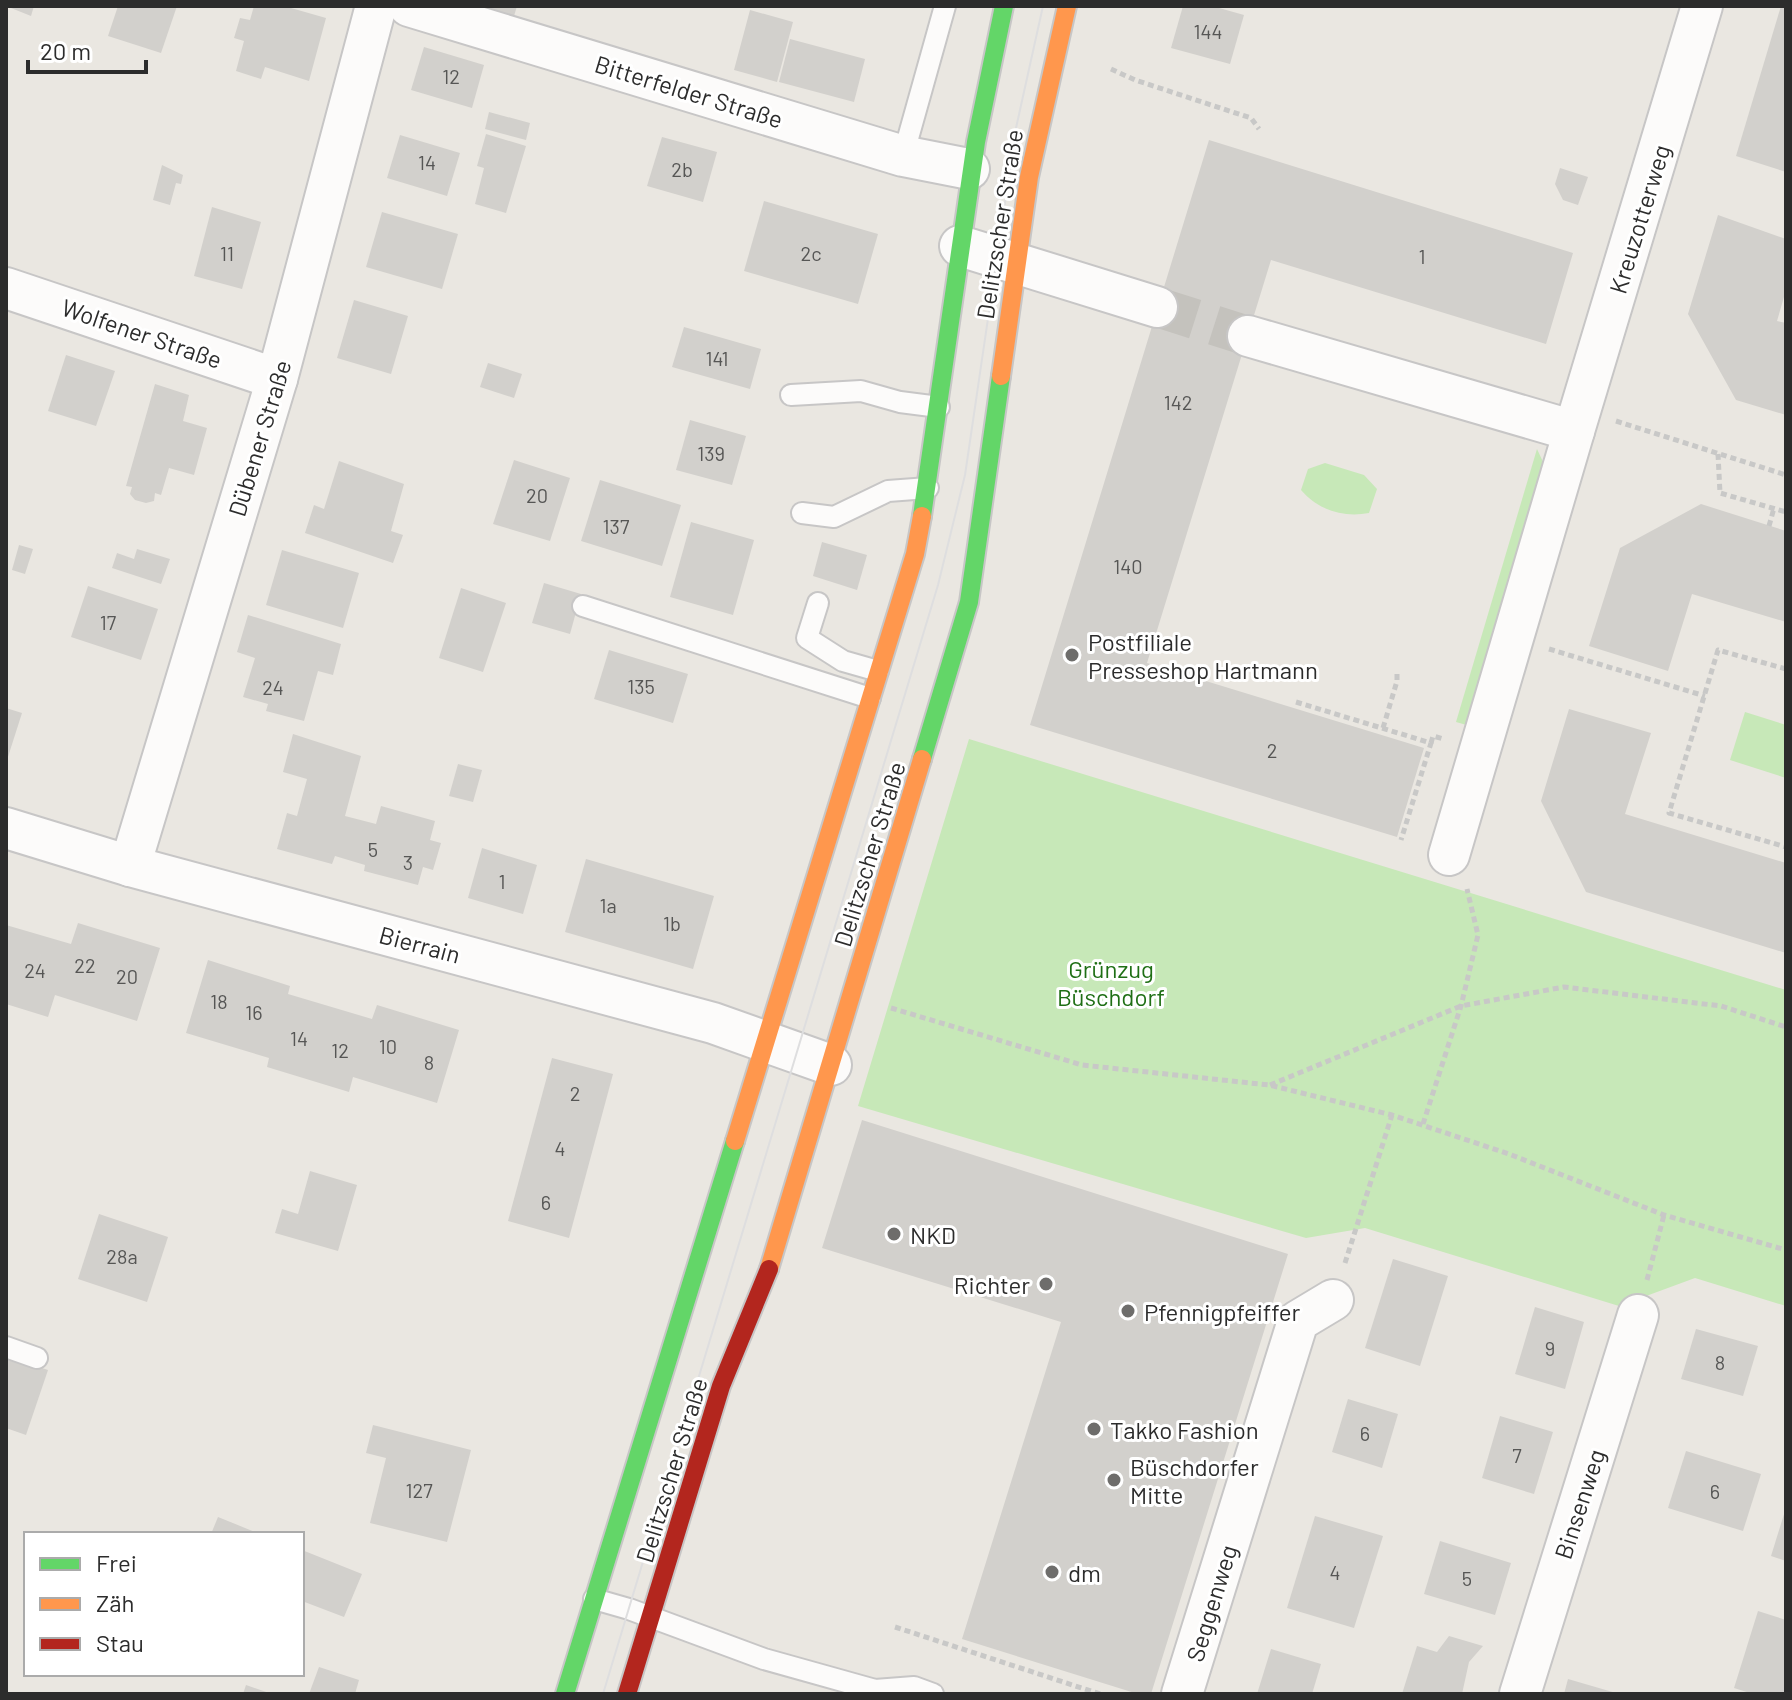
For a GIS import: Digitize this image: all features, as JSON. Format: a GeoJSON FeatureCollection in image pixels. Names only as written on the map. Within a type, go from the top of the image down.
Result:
{"type":"FeatureCollection","features":[{"type":"Feature","properties":{"kind":"main road","name":"Delitzscher Straße"},"geometry":{"type":"LineString","coordinates":[[565,1694],[915,554],[928,488],[969,169],[989,64],[1004,6]]}},
{"type":"Feature","properties":{"kind":"main road","name":"Delitzscher Straße"},"geometry":{"type":"LineString","coordinates":[[627,1694],[721,1386],[765,1281],[969,602],[1029,177],[1067,6]]}},
{"type":"Feature","properties":{"kind":"street","name":"Dübener Straße"},"geometry":{"type":"LineString","coordinates":[[130,866],[277,379],[376,6]]}},
{"type":"Feature","properties":{"kind":"street","name":"Bitterfelder Straße"},"geometry":{"type":"LineString","coordinates":[[409,6],[903,156],[969,169]]}},
{"type":"Feature","properties":{"kind":"street","name":"Kreuzotterweg"},"geometry":{"type":"LineString","coordinates":[[1449,855],[1702,6]]}},
{"type":"Feature","properties":{"kind":"street"},"geometry":{"type":"LineString","coordinates":[[960,246],[1157,307]]}},
{"type":"Feature","properties":{"kind":"street","name":"Wolfener Straße"},"geometry":{"type":"LineString","coordinates":[[6,288],[277,379]]}},
{"type":"Feature","properties":{"kind":"street"},"geometry":{"type":"LineString","coordinates":[[1248,336],[1577,420]]}},
{"type":"Feature","properties":{"kind":"street","name":"Bierrain"},"geometry":{"type":"LineString","coordinates":[[6,828],[130,866],[713,1023],[831,1065]]}},
{"type":"Feature","properties":{"kind":"street","name":"Seggenweg"},"geometry":{"type":"LineString","coordinates":[[1182,1694],[1298,1321],[1333,1300]]}},
{"type":"Feature","properties":{"kind":"street","name":"Binsenweg"},"geometry":{"type":"LineString","coordinates":[[1520,1694],[1638,1315]]}},
{"type":"Feature","properties":{"kind":"lane"},"geometry":{"type":"LineString","coordinates":[[903,156],[945,6]]}},
{"type":"Feature","properties":{"kind":"lane"},"geometry":{"type":"LineString","coordinates":[[791,395],[861,391],[900,402],[939,407]]}},
{"type":"Feature","properties":{"kind":"lane"},"geometry":{"type":"LineString","coordinates":[[802,513],[834,517],[888,491],[928,488]]}},
{"type":"Feature","properties":{"kind":"lane"},"geometry":{"type":"LineString","coordinates":[[818,603],[807,638],[843,661],[878,671]]}},
{"type":"Feature","properties":{"kind":"lane"},"geometry":{"type":"LineString","coordinates":[[583,606],[870,698]]}},
{"type":"Feature","properties":{"kind":"lane"},"geometry":{"type":"LineString","coordinates":[[6,1347],[37,1358]]}},
{"type":"Feature","properties":{"kind":"lane"},"geometry":{"type":"LineString","coordinates":[[594,1599],[764,1659],[875,1690],[914,1687],[933,1694]]}},
{"type":"Feature","properties":{"kind":"path"},"geometry":{"type":"LineString","coordinates":[[1111,69],[1135,80],[1251,118],[1259,129]]}},
{"type":"Feature","properties":{"kind":"path"},"geometry":{"type":"LineString","coordinates":[[1577,420],[1718,454],[1786,475]]}},
{"type":"Feature","properties":{"kind":"path"},"geometry":{"type":"LineString","coordinates":[[1718,454],[1720,493],[1786,512]]}},
{"type":"Feature","properties":{"kind":"path"},"geometry":{"type":"LineString","coordinates":[[1769,526],[1774,508]]}},
{"type":"Feature","properties":{"kind":"path"},"geometry":{"type":"LineString","coordinates":[[1513,639],[1705,696]]}},
{"type":"Feature","properties":{"kind":"path"},"geometry":{"type":"LineString","coordinates":[[1786,669],[1718,650],[1669,813],[1786,847]]}},
{"type":"Feature","properties":{"kind":"path"},"geometry":{"type":"LineString","coordinates":[[1383,728],[1397,671]]}},
{"type":"Feature","properties":{"kind":"path"},"geometry":{"type":"LineString","coordinates":[[1296,702],[1431,743]]}},
{"type":"Feature","properties":{"kind":"path"},"geometry":{"type":"LineString","coordinates":[[1401,840],[1433,736],[1438,738]]}},
{"type":"Feature","properties":{"kind":"path"},"geometry":{"type":"LineString","coordinates":[[1423,1124],[1461,1006],[1478,935],[1461,864],[1449,855]]}},
{"type":"Feature","properties":{"kind":"path"},"geometry":{"type":"LineString","coordinates":[[1269,1085],[1461,1006],[1564,987],[1721,1006],[1786,1027]]}},
{"type":"Feature","properties":{"kind":"path"},"geometry":{"type":"LineString","coordinates":[[852,997],[1082,1065],[1269,1085],[1392,1115],[1509,1154],[1664,1215],[1786,1250]]}},
{"type":"Feature","properties":{"kind":"path"},"geometry":{"type":"LineString","coordinates":[[1333,1300],[1392,1115]]}},
{"type":"Feature","properties":{"kind":"path"},"geometry":{"type":"LineString","coordinates":[[1638,1315],[1664,1215]]}},
{"type":"Feature","properties":{"kind":"path"},"geometry":{"type":"LineString","coordinates":[[895,1627],[1100,1694]]}},
{"type":"Feature","properties":{"kind":"green space"},"geometry":{"type":"Polygon","coordinates":[[[1537,449],[1544,464],[1470,726],[1456,722],[1537,449]]]}},
{"type":"Feature","properties":{"kind":"green space"},"geometry":{"type":"Polygon","coordinates":[[[1325,463],[1364,475],[1377,489],[1369,513],[1332,511],[1315,503],[1301,490],[1308,469],[1325,463]]]}},
{"type":"Feature","properties":{"kind":"green space"},"geometry":{"type":"Polygon","coordinates":[[[1745,712],[1786,725],[1786,778],[1730,760],[1745,712]]]}},
{"type":"Feature","properties":{"kind":"green space","name":"Grünzug Büschdorf"},"geometry":{"type":"Polygon","coordinates":[[[969,739],[1786,990],[1786,1306],[1695,1278],[1619,1306],[1365,1228],[1306,1238],[858,1106],[969,739]]]}},
{"type":"Feature","properties":{"kind":"building"},"geometry":{"type":"Polygon","coordinates":[[[6,6],[34,6],[31,16],[6,6]]]}},
{"type":"Feature","properties":{"kind":"building"},"geometry":{"type":"Polygon","coordinates":[[[118,6],[177,6],[161,53],[108,36],[118,6]]]}},
{"type":"Feature","properties":{"kind":"building"},"geometry":{"type":"Polygon","coordinates":[[[254,6],[284,6],[326,18],[309,81],[265,67],[261,79],[236,71],[244,41],[234,38],[240,18],[250,20],[254,6]]]}},
{"type":"Feature","properties":{"kind":"building"},"geometry":{"type":"Polygon","coordinates":[[[458,6],[517,6],[512,23],[458,6]]]}},
{"type":"Feature","properties":{"kind":"building"},"geometry":{"type":"Polygon","coordinates":[[[1183,6],[1212,6],[1244,15],[1230,64],[1171,48],[1183,6]]]}},
{"type":"Feature","properties":{"kind":"building"},"geometry":{"type":"Polygon","coordinates":[[[1781,6],[1786,6],[1786,172],[1736,156],[1781,6]]]}},
{"type":"Feature","properties":{"kind":"building"},"geometry":{"type":"Polygon","coordinates":[[[750,10],[793,22],[777,82],[734,70],[750,10]]]}},
{"type":"Feature","properties":{"kind":"building"},"geometry":{"type":"Polygon","coordinates":[[[790,39],[865,59],[854,102],[779,82],[790,39]]]}},
{"type":"Feature","properties":{"kind":"building"},"geometry":{"type":"Polygon","coordinates":[[[424,47],[484,65],[472,108],[411,90],[424,47]]]}},
{"type":"Feature","properties":{"kind":"building"},"geometry":{"type":"Polygon","coordinates":[[[489,112],[530,123],[526,140],[485,129],[489,112]]]}},
{"type":"Feature","properties":{"kind":"building"},"geometry":{"type":"Polygon","coordinates":[[[486,134],[526,146],[506,213],[475,204],[484,168],[477,166],[486,134]]]}},
{"type":"Feature","properties":{"kind":"building"},"geometry":{"type":"Polygon","coordinates":[[[400,135],[460,153],[447,196],[387,178],[400,135]]]}},
{"type":"Feature","properties":{"kind":"building"},"geometry":{"type":"Polygon","coordinates":[[[662,137],[717,152],[703,202],[647,186],[662,137]]]}},
{"type":"Feature","properties":{"kind":"building"},"geometry":{"type":"Polygon","coordinates":[[[1209,140],[1573,253],[1546,344],[1271,260],[1147,663],[1424,748],[1397,837],[1030,725],[1209,140]]]}},
{"type":"Feature","properties":{"kind":"building"},"geometry":{"type":"Polygon","coordinates":[[[162,165],[183,175],[181,184],[176,183],[170,205],[153,200],[162,165]]]}},
{"type":"Feature","properties":{"kind":"building"},"geometry":{"type":"Polygon","coordinates":[[[1560,168],[1588,177],[1578,205],[1563,200],[1555,184],[1560,168]]]}},
{"type":"Feature","properties":{"kind":"building"},"geometry":{"type":"Polygon","coordinates":[[[764,201],[878,234],[858,304],[744,271],[764,201]]]}},
{"type":"Feature","properties":{"kind":"building"},"geometry":{"type":"Polygon","coordinates":[[[212,207],[261,222],[242,289],[194,276],[212,207]]]}},
{"type":"Feature","properties":{"kind":"building"},"geometry":{"type":"Polygon","coordinates":[[[382,212],[458,234],[442,289],[366,267],[382,212]]]}},
{"type":"Feature","properties":{"kind":"building"},"geometry":{"type":"Polygon","coordinates":[[[1718,215],[1786,239],[1786,290],[1777,321],[1786,323],[1786,415],[1736,400],[1688,314],[1718,215]]]}},
{"type":"Feature","properties":{"kind":"building"},"geometry":{"type":"Polygon","coordinates":[[[354,300],[408,316],[391,374],[337,358],[354,300]]]}},
{"type":"Feature","properties":{"kind":"building"},"geometry":{"type":"Polygon","coordinates":[[[684,327],[761,349],[750,389],[672,367],[684,327]]]}},
{"type":"Feature","properties":{"kind":"building"},"geometry":{"type":"Polygon","coordinates":[[[66,355],[115,371],[96,426],[48,411],[66,355]]]}},
{"type":"Feature","properties":{"kind":"building"},"geometry":{"type":"Polygon","coordinates":[[[488,363],[522,374],[514,398],[480,387],[488,363]]]}},
{"type":"Feature","properties":{"kind":"building"},"geometry":{"type":"Polygon","coordinates":[[[155,384],[189,395],[183,421],[207,428],[194,475],[169,468],[161,495],[155,493],[154,501],[146,503],[135,500],[130,494],[132,487],[126,486],[155,384]]]}},
{"type":"Feature","properties":{"kind":"building"},"geometry":{"type":"Polygon","coordinates":[[[690,420],[746,436],[732,485],[676,470],[690,420]]]}},
{"type":"Feature","properties":{"kind":"building"},"geometry":{"type":"Polygon","coordinates":[[[514,460],[570,478],[550,541],[493,524],[514,460]]]}},
{"type":"Feature","properties":{"kind":"building"},"geometry":{"type":"Polygon","coordinates":[[[339,461],[404,484],[391,531],[403,535],[393,563],[305,533],[314,505],[324,509],[339,461]]]}},
{"type":"Feature","properties":{"kind":"building"},"geometry":{"type":"Polygon","coordinates":[[[600,480],[681,505],[662,566],[581,541],[600,480]]]}},
{"type":"Feature","properties":{"kind":"building"},"geometry":{"type":"Polygon","coordinates":[[[1701,504],[1786,531],[1786,622],[1692,594],[1668,671],[1589,646],[1620,548],[1701,504]]]}},
{"type":"Feature","properties":{"kind":"building"},"geometry":{"type":"Polygon","coordinates":[[[691,522],[754,540],[733,615],[670,597],[691,522]]]}},
{"type":"Feature","properties":{"kind":"building"},"geometry":{"type":"Polygon","coordinates":[[[822,542],[867,555],[857,590],[813,576],[822,542]]]}},
{"type":"Feature","properties":{"kind":"building"},"geometry":{"type":"Polygon","coordinates":[[[19,545],[33,549],[25,574],[12,570],[19,545]]]}},
{"type":"Feature","properties":{"kind":"building"},"geometry":{"type":"Polygon","coordinates":[[[137,549],[170,559],[161,584],[112,568],[117,553],[134,559],[137,549]]]}},
{"type":"Feature","properties":{"kind":"building"},"geometry":{"type":"Polygon","coordinates":[[[282,550],[359,573],[343,628],[266,605],[282,550]]]}},
{"type":"Feature","properties":{"kind":"building"},"geometry":{"type":"Polygon","coordinates":[[[544,583],[581,594],[570,634],[532,623],[544,583]]]}},
{"type":"Feature","properties":{"kind":"building"},"geometry":{"type":"Polygon","coordinates":[[[88,586],[158,609],[141,660],[71,637],[88,586]]]}},
{"type":"Feature","properties":{"kind":"building"},"geometry":{"type":"Polygon","coordinates":[[[461,588],[506,603],[483,672],[439,658],[461,588]]]}},
{"type":"Feature","properties":{"kind":"building"},"geometry":{"type":"Polygon","coordinates":[[[248,615],[341,644],[333,675],[318,671],[304,721],[266,711],[268,704],[243,697],[255,658],[237,652],[248,615]]]}},
{"type":"Feature","properties":{"kind":"building"},"geometry":{"type":"Polygon","coordinates":[[[609,650],[688,674],[673,723],[594,699],[609,650]]]}},
{"type":"Feature","properties":{"kind":"building"},"geometry":{"type":"Polygon","coordinates":[[[6,708],[22,713],[7,760],[6,760],[6,708]]]}},
{"type":"Feature","properties":{"kind":"building"},"geometry":{"type":"Polygon","coordinates":[[[1569,709],[1651,733],[1625,814],[1786,863],[1786,953],[1586,892],[1541,801],[1569,709]]]}},
{"type":"Feature","properties":{"kind":"building"},"geometry":{"type":"Polygon","coordinates":[[[293,734],[361,756],[345,816],[376,824],[381,806],[435,821],[430,840],[441,843],[433,870],[423,867],[418,885],[364,871],[365,865],[335,856],[332,864],[277,849],[287,813],[297,816],[307,779],[283,772],[293,734]]]}},
{"type":"Feature","properties":{"kind":"building"},"geometry":{"type":"Polygon","coordinates":[[[458,764],[482,770],[473,802],[449,796],[458,764]]]}},
{"type":"Feature","properties":{"kind":"building"},"geometry":{"type":"Polygon","coordinates":[[[482,848],[537,865],[523,914],[468,898],[482,848]]]}},
{"type":"Feature","properties":{"kind":"building"},"geometry":{"type":"Polygon","coordinates":[[[586,859],[714,896],[693,969],[565,932],[586,859]]]}},
{"type":"Feature","properties":{"kind":"building"},"geometry":{"type":"Polygon","coordinates":[[[78,923],[160,948],[137,1021],[55,995],[48,1017],[6,1004],[6,925],[71,944],[78,923]]]}},
{"type":"Feature","properties":{"kind":"building"},"geometry":{"type":"Polygon","coordinates":[[[208,960],[290,986],[288,994],[372,1019],[377,1005],[459,1030],[437,1103],[353,1077],[349,1092],[267,1067],[269,1058],[186,1033],[208,960]]]}},
{"type":"Feature","properties":{"kind":"building"},"geometry":{"type":"Polygon","coordinates":[[[552,1058],[613,1074],[569,1238],[508,1221],[552,1058]]]}},
{"type":"Feature","properties":{"kind":"building","name":"Büschdorfer Mitte"},"geometry":{"type":"Polygon","coordinates":[[[862,1120],[1288,1254],[1151,1694],[1138,1694],[962,1639],[1061,1322],[822,1248],[862,1120]]]}},
{"type":"Feature","properties":{"kind":"building"},"geometry":{"type":"Polygon","coordinates":[[[310,1171],[357,1185],[338,1251],[275,1233],[282,1209],[298,1214],[310,1171]]]}},
{"type":"Feature","properties":{"kind":"building"},"geometry":{"type":"Polygon","coordinates":[[[99,1214],[168,1237],[147,1302],[78,1279],[99,1214]]]}},
{"type":"Feature","properties":{"kind":"building"},"geometry":{"type":"Polygon","coordinates":[[[1393,1259],[1448,1276],[1420,1366],[1365,1348],[1393,1259]]]}},
{"type":"Feature","properties":{"kind":"building"},"geometry":{"type":"Polygon","coordinates":[[[1535,1307],[1584,1322],[1565,1389],[1515,1374],[1535,1307]]]}},
{"type":"Feature","properties":{"kind":"building"},"geometry":{"type":"Polygon","coordinates":[[[1696,1329],[1758,1346],[1743,1396],[1681,1379],[1696,1329]]]}},
{"type":"Feature","properties":{"kind":"building"},"geometry":{"type":"Polygon","coordinates":[[[6,1356],[48,1370],[26,1435],[6,1428],[6,1356]]]}},
{"type":"Feature","properties":{"kind":"building"},"geometry":{"type":"Polygon","coordinates":[[[1348,1399],[1398,1414],[1382,1468],[1332,1452],[1348,1399]]]}},
{"type":"Feature","properties":{"kind":"building"},"geometry":{"type":"Polygon","coordinates":[[[1500,1416],[1553,1432],[1534,1494],[1482,1478],[1500,1416]]]}},
{"type":"Feature","properties":{"kind":"building"},"geometry":{"type":"Polygon","coordinates":[[[373,1425],[471,1450],[447,1542],[370,1523],[386,1458],[366,1453],[373,1425]]]}},
{"type":"Feature","properties":{"kind":"building"},"geometry":{"type":"Polygon","coordinates":[[[1686,1451],[1761,1474],[1743,1531],[1668,1508],[1686,1451]]]}},
{"type":"Feature","properties":{"kind":"building"},"geometry":{"type":"Polygon","coordinates":[[[1786,1511],[1786,1561],[1771,1556],[1786,1511]]]}},
{"type":"Feature","properties":{"kind":"building"},"geometry":{"type":"Polygon","coordinates":[[[1315,1516],[1383,1536],[1354,1628],[1287,1608],[1315,1516]]]}},
{"type":"Feature","properties":{"kind":"building"},"geometry":{"type":"Polygon","coordinates":[[[218,1517],[255,1532],[212,1532],[218,1517]]]}},
{"type":"Feature","properties":{"kind":"building"},"geometry":{"type":"Polygon","coordinates":[[[1440,1541],[1511,1563],[1495,1615],[1424,1594],[1440,1541]]]}},
{"type":"Feature","properties":{"kind":"building"},"geometry":{"type":"Polygon","coordinates":[[[304,1551],[362,1574],[344,1617],[304,1602],[304,1551]]]}},
{"type":"Feature","properties":{"kind":"building"},"geometry":{"type":"Polygon","coordinates":[[[1758,1611],[1786,1620],[1786,1694],[1753,1694],[1734,1688],[1758,1611]]]}},
{"type":"Feature","properties":{"kind":"building"},"geometry":{"type":"Polygon","coordinates":[[[1449,1636],[1483,1646],[1469,1662],[1462,1694],[1402,1694],[1417,1646],[1437,1652],[1449,1636]]]}},
{"type":"Feature","properties":{"kind":"building"},"geometry":{"type":"Polygon","coordinates":[[[1271,1649],[1321,1664],[1312,1694],[1257,1694],[1271,1649]]]}},
{"type":"Feature","properties":{"kind":"building"},"geometry":{"type":"Polygon","coordinates":[[[319,1667],[359,1680],[355,1694],[309,1694],[319,1667]]]}},
{"type":"Feature","properties":{"kind":"building"},"geometry":{"type":"Polygon","coordinates":[[[1568,1679],[1616,1693],[1564,1694],[1568,1679]]]}},
{"type":"Feature","properties":{"kind":"building"},"geometry":{"type":"Polygon","coordinates":[[[246,1685],[272,1694],[243,1694],[246,1685]]]}},
{"type":"Feature","properties":{"kind":"tunnel"},"geometry":{"type":"LineString","coordinates":[[1157,307],[1248,336]]}},
{"type":"Feature","properties":{"kind":"tram line"},"geometry":{"type":"LineString","coordinates":[[603,1694],[938,585],[965,475],[1016,128],[1043,6]]}},
{"type":"Feature","properties":{"kind":"traffic: fast"},"geometry":{"type":"LineString","coordinates":[[922,516],[976,142],[1004,6]]}},
{"type":"Feature","properties":{"kind":"traffic: fast"},"geometry":{"type":"LineString","coordinates":[[922,759],[969,602],[1001,376]]}},
{"type":"Feature","properties":{"kind":"traffic: fast"},"geometry":{"type":"LineString","coordinates":[[565,1694],[735,1141]]}},
{"type":"Feature","properties":{"kind":"traffic: slow"},"geometry":{"type":"LineString","coordinates":[[1001,376],[1029,177],[1067,6]]}},
{"type":"Feature","properties":{"kind":"traffic: slow"},"geometry":{"type":"LineString","coordinates":[[735,1141],[915,554],[922,516]]}},
{"type":"Feature","properties":{"kind":"traffic: slow"},"geometry":{"type":"LineString","coordinates":[[769,1269],[922,759]]}},
{"type":"Feature","properties":{"kind":"traffic: jam"},"geometry":{"type":"LineString","coordinates":[[627,1694],[721,1386],[769,1269]]}},
{"type":"Feature","properties":{"kind":"place","name":"Postfiliale Presseshop Hartmann"},"geometry":{"type":"Point","coordinates":[1072,655]}},
{"type":"Feature","properties":{"kind":"place","name":"NKD"},"geometry":{"type":"Point","coordinates":[894,1234]}},
{"type":"Feature","properties":{"kind":"place","name":"Richter"},"geometry":{"type":"Point","coordinates":[1046,1284]}},
{"type":"Feature","properties":{"kind":"place","name":"Pfennigpfeiffer"},"geometry":{"type":"Point","coordinates":[1128,1311]}},
{"type":"Feature","properties":{"kind":"place","name":"Takko Fashion"},"geometry":{"type":"Point","coordinates":[1094,1429]}},
{"type":"Feature","properties":{"kind":"place","name":"Büschdorfer Mitte"},"geometry":{"type":"Point","coordinates":[1114,1480]}},
{"type":"Feature","properties":{"kind":"place","name":"dm"},"geometry":{"type":"Point","coordinates":[1052,1572]}}]}
